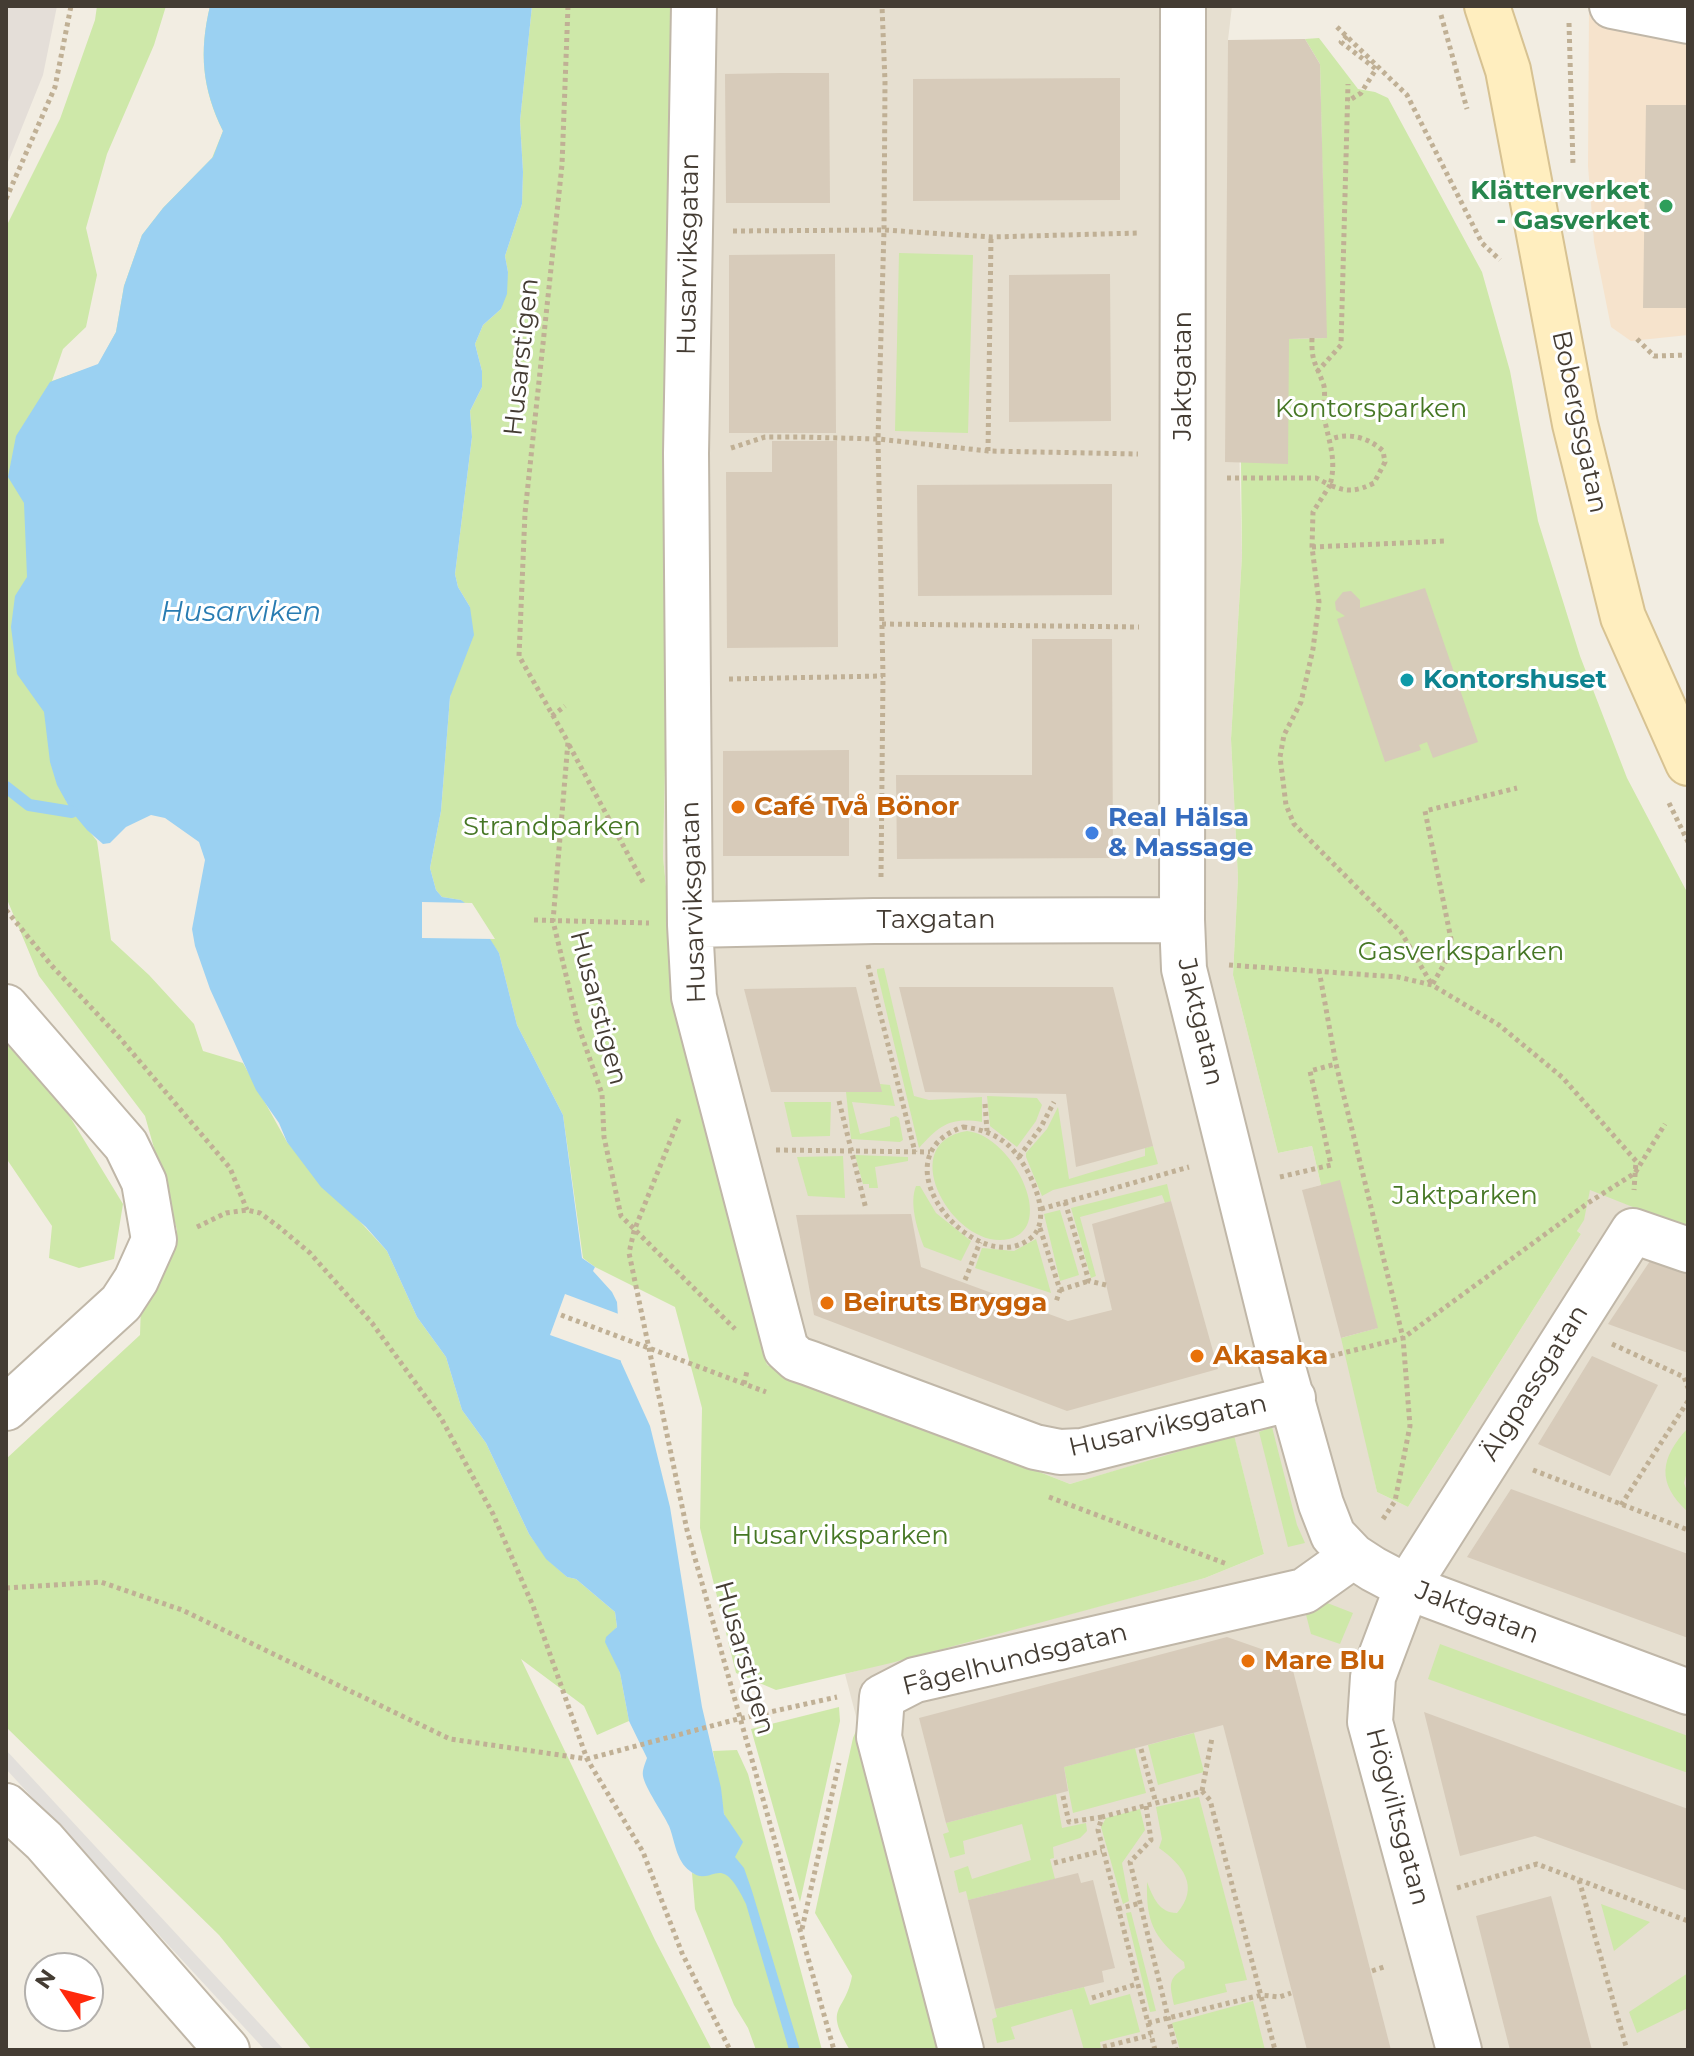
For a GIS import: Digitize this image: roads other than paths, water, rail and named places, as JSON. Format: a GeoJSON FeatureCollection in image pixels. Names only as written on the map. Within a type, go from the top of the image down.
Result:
{"type":"FeatureCollection","features":[{"type":"Feature","properties":{"kind":"street","name":"Husarviksgatan"},"geometry":{"type":"LineString","coordinates":[[694,6],[678,924],[710,1064],[786,1349],[797,1359],[1035,1447],[1060,1452],[1082,1451],[1288,1383]]}},
{"type":"Feature","properties":{"kind":"street","name":"Jaktgatan"},"geometry":{"type":"LineString","coordinates":[[1183,6],[1184,969],[1321,1504],[1333,1535],[1364,1542],[1373,1569],[1407,1587],[1688,1692]]}},
{"type":"Feature","properties":{"kind":"street","name":"Bobergsgatan"},"geometry":{"type":"LineString","coordinates":[[1487,6],[1508,70],[1575,424],[1623,617],[1688,763]]}},
{"type":"Feature","properties":{"kind":"street","name":"Bobergsgatan"},"geometry":{"type":"LineString","coordinates":[[1508,70],[1517,6]]}},
{"type":"Feature","properties":{"kind":"street"},"geometry":{"type":"LineString","coordinates":[[1612,6],[1688,21]]}},
{"type":"Feature","properties":{"kind":"street","name":"Taxgatan"},"geometry":{"type":"LineString","coordinates":[[678,924],[1182,920]]}},
{"type":"Feature","properties":{"kind":"street"},"geometry":{"type":"LineString","coordinates":[[6,1007],[126,1145],[144,1182],[154,1240],[136,1280],[121,1303],[6,1408]]}},
{"type":"Feature","properties":{"kind":"street","name":"Älgpassgatan"},"geometry":{"type":"LineString","coordinates":[[1407,1587],[1633,1231],[1688,1250]]}},
{"type":"Feature","properties":{"kind":"street","name":"Fågelhundsgatan"},"geometry":{"type":"LineString","coordinates":[[961,2050],[879,1737],[882,1697],[915,1680],[1304,1591],[1364,1542]]}},
{"type":"Feature","properties":{"kind":"street","name":"Högviltsgatan"},"geometry":{"type":"LineString","coordinates":[[1407,1587],[1373,1677],[1370,1722],[1459,2050]]}},
{"type":"Feature","properties":{"kind":"street"},"geometry":{"type":"LineString","coordinates":[[6,1806],[44,1841],[227,2050]]}},
{"type":"Feature","properties":{"kind":"water","name":"Husarviken"},"geometry":{"type":"Polygon","coordinates":[[[210,6],[532,6],[520,121],[522,204],[505,256],[507,294],[501,309],[483,325],[475,344],[482,371],[482,387],[470,411],[472,437],[455,574],[458,587],[470,607],[474,635],[450,697],[441,811],[430,868],[436,890],[442,897],[461,900],[469,906],[499,953],[517,1025],[563,1115],[582,1258],[595,1267],[593,1271],[617,1302],[621,1362],[650,1426],[670,1507],[702,1707],[724,1814],[743,1842],[735,1857],[744,1868],[752,1891],[800,2050],[789,2050],[746,1904],[737,1887],[723,1874],[698,1876],[685,1867],[669,1826],[644,1781],[647,1758],[629,1721],[620,1673],[605,1642],[617,1627],[615,1612],[576,1579],[567,1577],[546,1559],[529,1534],[486,1443],[462,1410],[446,1357],[417,1317],[387,1251],[366,1227],[321,1187],[287,1142],[279,1123],[256,1090],[210,989],[195,946],[192,929],[205,860],[199,842],[165,818],[151,815],[126,827],[110,843],[103,844],[87,830],[72,812],[57,785],[50,762],[44,712],[17,674],[11,627],[15,596],[27,577],[24,503],[8,477],[16,436],[50,382],[98,364],[116,332],[124,286],[142,235],[163,208],[213,157],[223,131],[204,70],[204,39],[210,6]]]}},
{"type":"Feature","properties":{"kind":"waterway"},"geometry":{"type":"LineString","coordinates":[[6,787],[29,805],[72,812]]}},
{"type":"Feature","properties":{"kind":"place","name":"Klätterverket - Gasverket"},"geometry":{"type":"Point","coordinates":[1666,206]}},
{"type":"Feature","properties":{"kind":"place","name":"Kontorshuset"},"geometry":{"type":"Point","coordinates":[1407,680]}},
{"type":"Feature","properties":{"kind":"place","name":"Café Två Bönor"},"geometry":{"type":"Point","coordinates":[738,807]}},
{"type":"Feature","properties":{"kind":"place","name":"Real Hälsa & Massage"},"geometry":{"type":"Point","coordinates":[1092,833]}},
{"type":"Feature","properties":{"kind":"place","name":"Beiruts Brygga"},"geometry":{"type":"Point","coordinates":[827,1303]}},
{"type":"Feature","properties":{"kind":"place","name":"Akasaka"},"geometry":{"type":"Point","coordinates":[1197,1356]}},
{"type":"Feature","properties":{"kind":"place","name":"Mare Blu"},"geometry":{"type":"Point","coordinates":[1248,1661]}},
{"type":"Feature","properties":{"kind":"park label","name":"Kontorsparken"},"geometry":{"type":"Point","coordinates":[1371,409]}},
{"type":"Feature","properties":{"kind":"park label","name":"Strandparken"},"geometry":{"type":"Point","coordinates":[552,827]}},
{"type":"Feature","properties":{"kind":"park label","name":"Gasverksparken"},"geometry":{"type":"Point","coordinates":[1461,952]}},
{"type":"Feature","properties":{"kind":"park label","name":"Jaktparken"},"geometry":{"type":"Point","coordinates":[1465,1196]}},
{"type":"Feature","properties":{"kind":"park label","name":"Husarviksparken"},"geometry":{"type":"Point","coordinates":[840,1536]}}]}
